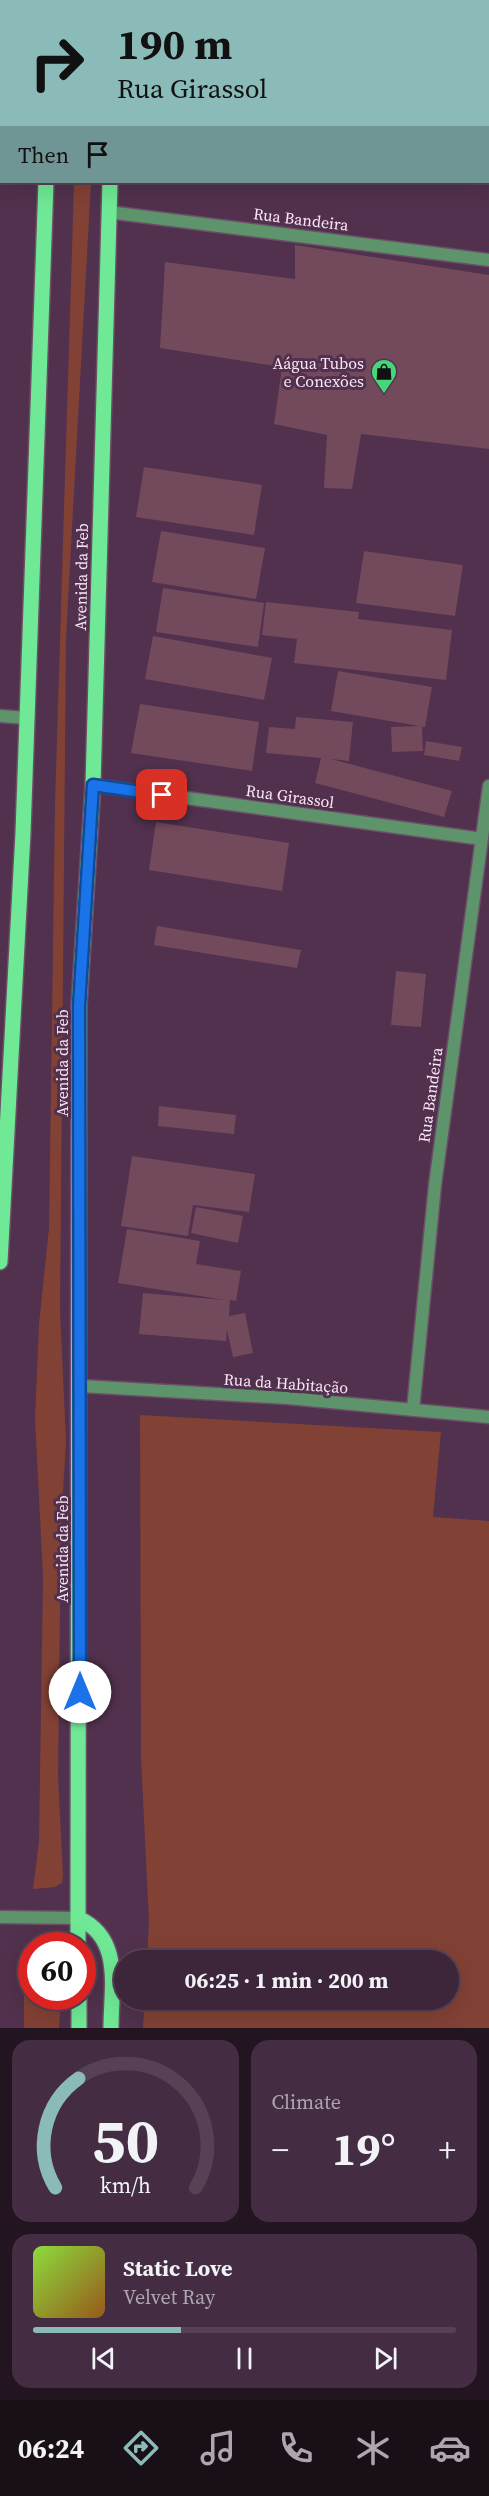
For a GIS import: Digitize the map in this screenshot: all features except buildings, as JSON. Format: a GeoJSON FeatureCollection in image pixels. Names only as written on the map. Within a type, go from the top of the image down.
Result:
{"type":"FeatureCollection","features":[{"type":"Feature","properties":{"kind":"main road"},"geometry":{"type":"LineString","coordinates":[[0,1262],[27,718],[46,183]]}},
{"type":"Feature","properties":{"kind":"main road","name":"Avenida da Feb"},"geometry":{"type":"LineString","coordinates":[[78,1932],[81,1386],[79,1006],[93,785],[110,183]]}},
{"type":"Feature","properties":{"kind":"main road"},"geometry":{"type":"LineString","coordinates":[[78,1918],[95,1928],[107,1943],[111,1960],[111,2028]]}},
{"type":"Feature","properties":{"kind":"main road"},"geometry":{"type":"LineString","coordinates":[[79,2010],[79,2028]]}},
{"type":"Feature","properties":{"kind":"street","name":"Rua Bandeira"},"geometry":{"type":"LineString","coordinates":[[108,212],[489,260]]}},
{"type":"Feature","properties":{"kind":"street"},"geometry":{"type":"LineString","coordinates":[[0,716],[27,718]]}},
{"type":"Feature","properties":{"kind":"street","name":"Rua Girassol"},"geometry":{"type":"LineString","coordinates":[[93,785],[482,839]]}},
{"type":"Feature","properties":{"kind":"street","name":"Rua Bandeira"},"geometry":{"type":"LineString","coordinates":[[413,1410],[435,1185],[489,786]]}},
{"type":"Feature","properties":{"kind":"street","name":"Rua da Habitação"},"geometry":{"type":"LineString","coordinates":[[81,1386],[288,1398],[489,1417]]}},
{"type":"Feature","properties":{"kind":"street"},"geometry":{"type":"LineString","coordinates":[[0,1917],[78,1918]]}},
{"type":"Feature","properties":{"kind":"shaded area"},"geometry":{"type":"Polygon","coordinates":[[[74,183],[91,183],[66,638],[60,1311],[66,1441],[61,1524],[58,1776],[63,1875],[62,1883],[55,1887],[33,1889],[39,1841],[43,1576],[35,1418],[39,1324],[49,1228],[55,804],[74,183]]]}},
{"type":"Feature","properties":{"kind":"shaded area"},"geometry":{"type":"Polygon","coordinates":[[[140,1415],[441,1432],[433,1517],[489,1521],[489,2028],[143,2028],[144,2010],[459,2010],[459,1950],[148,1950],[149,1921],[141,1758],[140,1415]]]}},
{"type":"Feature","properties":{"kind":"shaded area"},"geometry":{"type":"Polygon","coordinates":[[[24,2010],[60,2010],[59,2028],[24,2028],[24,2010]]]}},
{"type":"Feature","properties":{"kind":"place","name":"Aágua Tubos e Conexões"},"geometry":{"type":"Point","coordinates":[384,395]}},
{"type":"Feature","properties":{"kind":"route"},"geometry":{"type":"LineString","coordinates":[[80,1692],[79,1006],[93,785],[162,795]]}}]}
